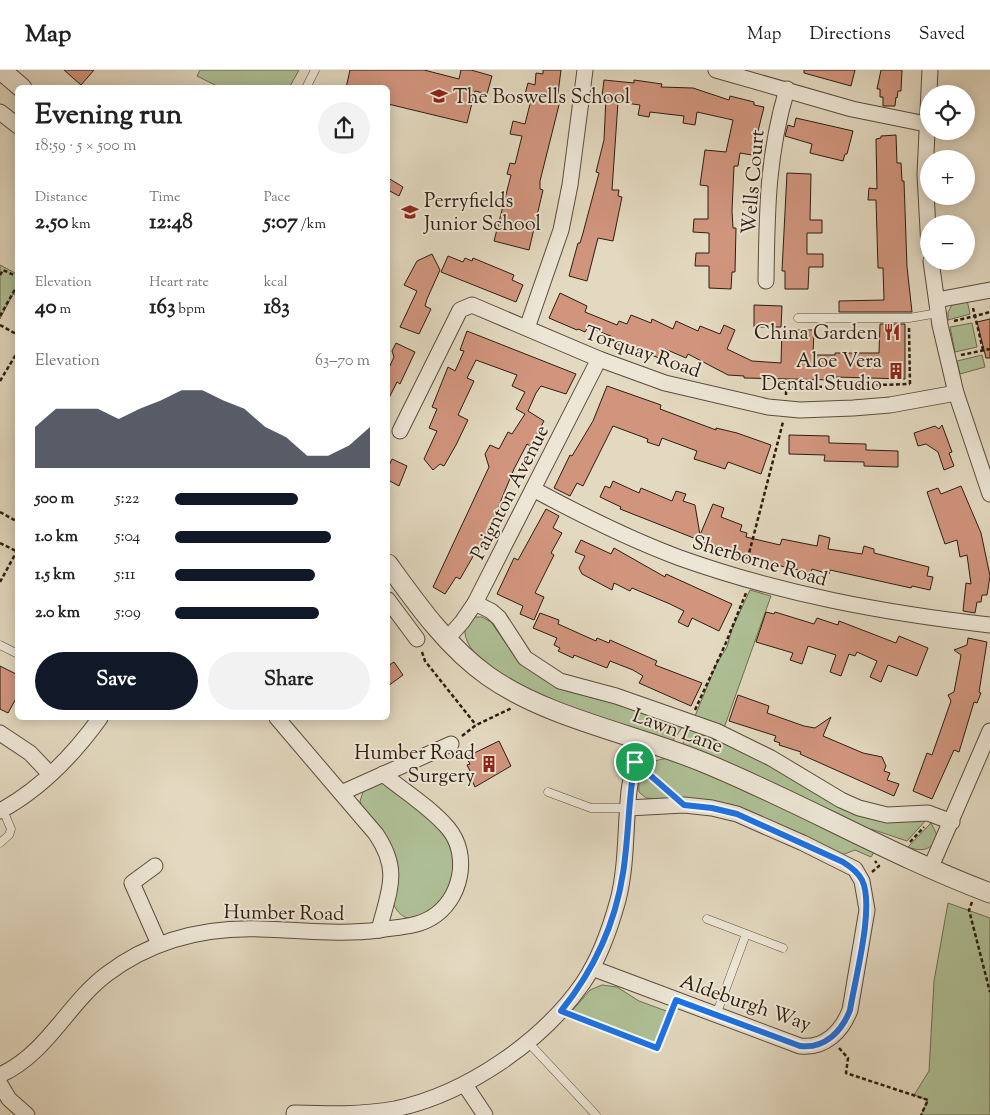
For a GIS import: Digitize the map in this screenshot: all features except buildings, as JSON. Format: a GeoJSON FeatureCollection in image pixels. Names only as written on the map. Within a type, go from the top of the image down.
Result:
{"type":"FeatureCollection","features":[{"type":"Feature","properties":{"kind":"street"},"geometry":{"type":"LineString","coordinates":[[1,70],[18,85]]}},
{"type":"Feature","properties":{"kind":"street"},"geometry":{"type":"LineString","coordinates":[[527,328],[561,230],[570,185],[585,70]]}},
{"type":"Feature","properties":{"kind":"street"},"geometry":{"type":"LineString","coordinates":[[929,85],[930,70]]}},
{"type":"Feature","properties":{"kind":"street"},"geometry":{"type":"LineString","coordinates":[[724,71],[852,109],[920,123]]}},
{"type":"Feature","properties":{"kind":"street","name":"Wells Court"},"geometry":{"type":"LineString","coordinates":[[766,281],[769,165],[780,114],[788,89]]}},
{"type":"Feature","properties":{"kind":"street"},"geometry":{"type":"LineString","coordinates":[[0,112],[15,124]]}},
{"type":"Feature","properties":{"kind":"street"},"geometry":{"type":"LineString","coordinates":[[926,140],[927,215]]}},
{"type":"Feature","properties":{"kind":"street"},"geometry":{"type":"LineString","coordinates":[[932,270],[947,358],[956,393],[985,462],[990,494]]}},
{"type":"Feature","properties":{"kind":"street"},"geometry":{"type":"LineString","coordinates":[[939,313],[970,294],[990,290]]}},
{"type":"Feature","properties":{"kind":"street","name":"Torquay Road"},"geometry":{"type":"LineString","coordinates":[[400,431],[460,310],[472,305],[599,359],[691,391],[736,401],[787,409],[853,408],[908,402],[956,393]]}},
{"type":"Feature","properties":{"kind":"street","name":"Paignton Avenue"},"geometry":{"type":"LineString","coordinates":[[447,639],[475,603],[599,359]]}},
{"type":"Feature","properties":{"kind":"street","name":"Sherborne Road"},"geometry":{"type":"LineString","coordinates":[[533,489],[630,538],[718,571],[819,599],[909,616],[990,625]]}},
{"type":"Feature","properties":{"kind":"street","name":"Lawn Lane"},"geometry":{"type":"LineString","coordinates":[[390,567],[447,639],[487,675],[522,696],[689,757],[772,791],[880,846],[930,869],[990,893]]}},
{"type":"Feature","properties":{"kind":"street"},"geometry":{"type":"LineString","coordinates":[[390,603],[417,639]]}},
{"type":"Feature","properties":{"kind":"street","name":"Lawn Lane"},"geometry":{"type":"LineString","coordinates":[[475,603],[491,611],[499,618],[525,658],[560,681],[616,696],[716,731],[771,758],[841,800],[858,808],[887,815],[928,813],[952,822]]}},
{"type":"Feature","properties":{"kind":"street"},"geometry":{"type":"LineString","coordinates":[[1,811],[50,774],[72,753],[98,720]]}},
{"type":"Feature","properties":{"kind":"street"},"geometry":{"type":"LineString","coordinates":[[279,720],[376,834],[390,858],[392,876],[379,930]]}},
{"type":"Feature","properties":{"kind":"street"},"geometry":{"type":"LineString","coordinates":[[930,869],[990,731]]}},
{"type":"Feature","properties":{"kind":"street"},"geometry":{"type":"LineString","coordinates":[[0,733],[20,745],[50,774]]}},
{"type":"Feature","properties":{"kind":"street"},"geometry":{"type":"LineString","coordinates":[[294,1113],[347,1115],[396,1108],[465,1085],[527,1041],[561,1011],[592,968],[611,923],[623,872],[628,808],[635,762],[642,740]]}},
{"type":"Feature","properties":{"kind":"street"},"geometry":{"type":"LineString","coordinates":[[341,793],[451,744]]}},
{"type":"Feature","properties":{"kind":"street","name":"Humber Road"},"geometry":{"type":"LineString","coordinates":[[0,1074],[29,1057],[72,1006],[107,974],[159,944],[197,934],[239,929],[339,933],[379,930],[415,925],[435,916],[450,901],[461,872],[459,849],[448,828],[383,774]]}},
{"type":"Feature","properties":{"kind":"street","name":"Aldeburgh Way"},"geometry":{"type":"LineString","coordinates":[[592,968],[800,1046],[815,1046],[830,1038],[845,1022],[850,1010],[867,910],[862,881],[854,869],[756,821],[712,808],[684,805],[628,808]]}},
{"type":"Feature","properties":{"kind":"street"},"geometry":{"type":"LineString","coordinates":[[155,866],[132,883],[159,944]]}},
{"type":"Feature","properties":{"kind":"street"},"geometry":{"type":"LineString","coordinates":[[0,1084],[9,1099],[27,1115]]}},
{"type":"Feature","properties":{"kind":"street"},"geometry":{"type":"LineString","coordinates":[[465,1085],[485,1115]]}},
{"type":"Feature","properties":{"kind":"lane"},"geometry":{"type":"LineString","coordinates":[[308,85],[315,70]]}},
{"type":"Feature","properties":{"kind":"lane"},"geometry":{"type":"LineString","coordinates":[[798,318],[909,318],[939,313]]}},
{"type":"Feature","properties":{"kind":"lane"},"geometry":{"type":"LineString","coordinates":[[0,645],[15,652]]}},
{"type":"Feature","properties":{"kind":"lane"},"geometry":{"type":"LineString","coordinates":[[548,792],[591,808],[628,808]]}},
{"type":"Feature","properties":{"kind":"lane"},"geometry":{"type":"LineString","coordinates":[[0,843],[9,835],[11,829],[1,811]]}},
{"type":"Feature","properties":{"kind":"lane"},"geometry":{"type":"LineString","coordinates":[[707,918],[783,948]]}},
{"type":"Feature","properties":{"kind":"lane"},"geometry":{"type":"LineString","coordinates":[[716,1015],[746,934]]}},
{"type":"Feature","properties":{"kind":"lane"},"geometry":{"type":"LineString","coordinates":[[527,1041],[596,1115]]}},
{"type":"Feature","properties":{"kind":"path"},"geometry":{"type":"LineString","coordinates":[[0,275],[1,269],[15,276]]}},
{"type":"Feature","properties":{"kind":"path"},"geometry":{"type":"LineString","coordinates":[[0,316],[15,289]]}},
{"type":"Feature","properties":{"kind":"path"},"geometry":{"type":"LineString","coordinates":[[970,294],[983,350]]}},
{"type":"Feature","properties":{"kind":"path"},"geometry":{"type":"LineString","coordinates":[[939,313],[974,316],[990,312]]}},
{"type":"Feature","properties":{"kind":"path"},"geometry":{"type":"LineString","coordinates":[[908,402],[910,384],[909,318]]}},
{"type":"Feature","properties":{"kind":"path"},"geometry":{"type":"LineString","coordinates":[[0,325],[15,333]]}},
{"type":"Feature","properties":{"kind":"path"},"geometry":{"type":"LineString","coordinates":[[947,358],[990,349]]}},
{"type":"Feature","properties":{"kind":"path"},"geometry":{"type":"LineString","coordinates":[[0,382],[15,356]]}},
{"type":"Feature","properties":{"kind":"path"},"geometry":{"type":"LineString","coordinates":[[787,409],[786,388],[910,384]]}},
{"type":"Feature","properties":{"kind":"path"},"geometry":{"type":"LineString","coordinates":[[0,512],[15,520]]}},
{"type":"Feature","properties":{"kind":"path"},"geometry":{"type":"LineString","coordinates":[[0,543],[15,549]]}},
{"type":"Feature","properties":{"kind":"path"},"geometry":{"type":"LineString","coordinates":[[0,582],[15,554]]}},
{"type":"Feature","properties":{"kind":"path"},"geometry":{"type":"LineString","coordinates":[[417,639],[425,661],[476,724]]}},
{"type":"Feature","properties":{"kind":"path"},"geometry":{"type":"LineString","coordinates":[[451,744],[476,724],[519,705],[522,696]]}},
{"type":"Feature","properties":{"kind":"path"},"geometry":{"type":"LineString","coordinates":[[635,762],[684,805]]}},
{"type":"Feature","properties":{"kind":"path"},"geometry":{"type":"LineString","coordinates":[[969,910],[990,992]]}},
{"type":"Feature","properties":{"kind":"path"},"geometry":{"type":"LineString","coordinates":[[561,1011],[657,1048],[676,1000]]}},
{"type":"Feature","properties":{"kind":"path"},"geometry":{"type":"LineString","coordinates":[[830,1038],[848,1058],[846,1073],[928,1100],[921,1115]]}},
{"type":"Feature","properties":{"kind":"green space"},"geometry":{"type":"Polygon","coordinates":[[[200,70],[299,70],[291,85],[215,85],[197,76],[200,70]]]}},
{"type":"Feature","properties":{"kind":"green space"},"geometry":{"type":"Polygon","coordinates":[[[0,265],[15,273],[15,295],[13,294],[0,319],[0,265]]]}},
{"type":"Feature","properties":{"kind":"green space"},"geometry":{"type":"Polygon","coordinates":[[[967,300],[970,314],[948,320],[948,312],[952,305],[967,300]]]}},
{"type":"Feature","properties":{"kind":"green space"},"geometry":{"type":"Polygon","coordinates":[[[972,323],[977,347],[955,352],[950,327],[972,323]]]}},
{"type":"Feature","properties":{"kind":"green space"},"geometry":{"type":"Polygon","coordinates":[[[982,355],[985,367],[960,374],[957,361],[982,355]]]}},
{"type":"Feature","properties":{"kind":"green space"},"geometry":{"type":"Polygon","coordinates":[[[750,590],[771,596],[724,728],[695,716],[717,663],[727,647],[732,629],[750,590]]]}},
{"type":"Feature","properties":{"kind":"green space"},"geometry":{"type":"Polygon","coordinates":[[[475,617],[482,617],[491,622],[516,658],[543,679],[567,691],[625,706],[683,726],[672,742],[587,714],[551,700],[517,683],[489,666],[470,647],[465,628],[475,617]]]}},
{"type":"Feature","properties":{"kind":"green space"},"geometry":{"type":"Polygon","coordinates":[[[688,729],[754,756],[815,791],[927,819],[907,841],[871,829],[869,833],[682,746],[688,729]]]}},
{"type":"Feature","properties":{"kind":"green space"},"geometry":{"type":"Polygon","coordinates":[[[675,757],[874,852],[871,857],[855,850],[839,856],[675,800],[646,798],[639,792],[640,775],[643,769],[652,762],[675,757]]]}},
{"type":"Feature","properties":{"kind":"green space"},"geometry":{"type":"Polygon","coordinates":[[[380,782],[395,790],[439,828],[449,842],[454,859],[452,876],[446,892],[437,905],[426,914],[414,918],[403,916],[394,905],[398,874],[395,855],[381,830],[362,807],[360,801],[364,789],[380,782]]]}},
{"type":"Feature","properties":{"kind":"green space"},"geometry":{"type":"Polygon","coordinates":[[[931,823],[937,835],[933,844],[922,850],[908,847],[931,823]]]}},
{"type":"Feature","properties":{"kind":"green space"},"geometry":{"type":"Polygon","coordinates":[[[948,903],[990,918],[990,1115],[921,1115],[928,1100],[914,1095],[929,1071],[934,981],[948,903]]]}},
{"type":"Feature","properties":{"kind":"green space"},"geometry":{"type":"Polygon","coordinates":[[[602,985],[617,987],[639,1001],[669,1012],[655,1045],[571,1012],[590,990],[602,985]]]}},
{"type":"Feature","properties":{"kind":"place","name":"The Boswells School"},"geometry":{"type":"Point","coordinates":[439,96]}},
{"type":"Feature","properties":{"kind":"place","name":"Perryfields Junior School"},"geometry":{"type":"Point","coordinates":[410,212]}},
{"type":"Feature","properties":{"kind":"place","name":"China Garden"},"geometry":{"type":"Point","coordinates":[892,332]}},
{"type":"Feature","properties":{"kind":"place","name":"Aloe Vera Dental Studio"},"geometry":{"type":"Point","coordinates":[896,371]}},
{"type":"Feature","properties":{"kind":"place","name":"Humber Road Surgery"},"geometry":{"type":"Point","coordinates":[489,764]}},
{"type":"Feature","properties":{"kind":"route"},"geometry":{"type":"LineString","coordinates":[[635,762],[684,805],[712,808],[756,821],[854,869],[862,881],[866,895],[867,910],[850,1010],[845,1022],[830,1038],[820,1044],[809,1047],[800,1046],[676,1000],[657,1048],[561,1011],[592,968],[611,923],[623,872],[629,790],[635,762]]}}]}
